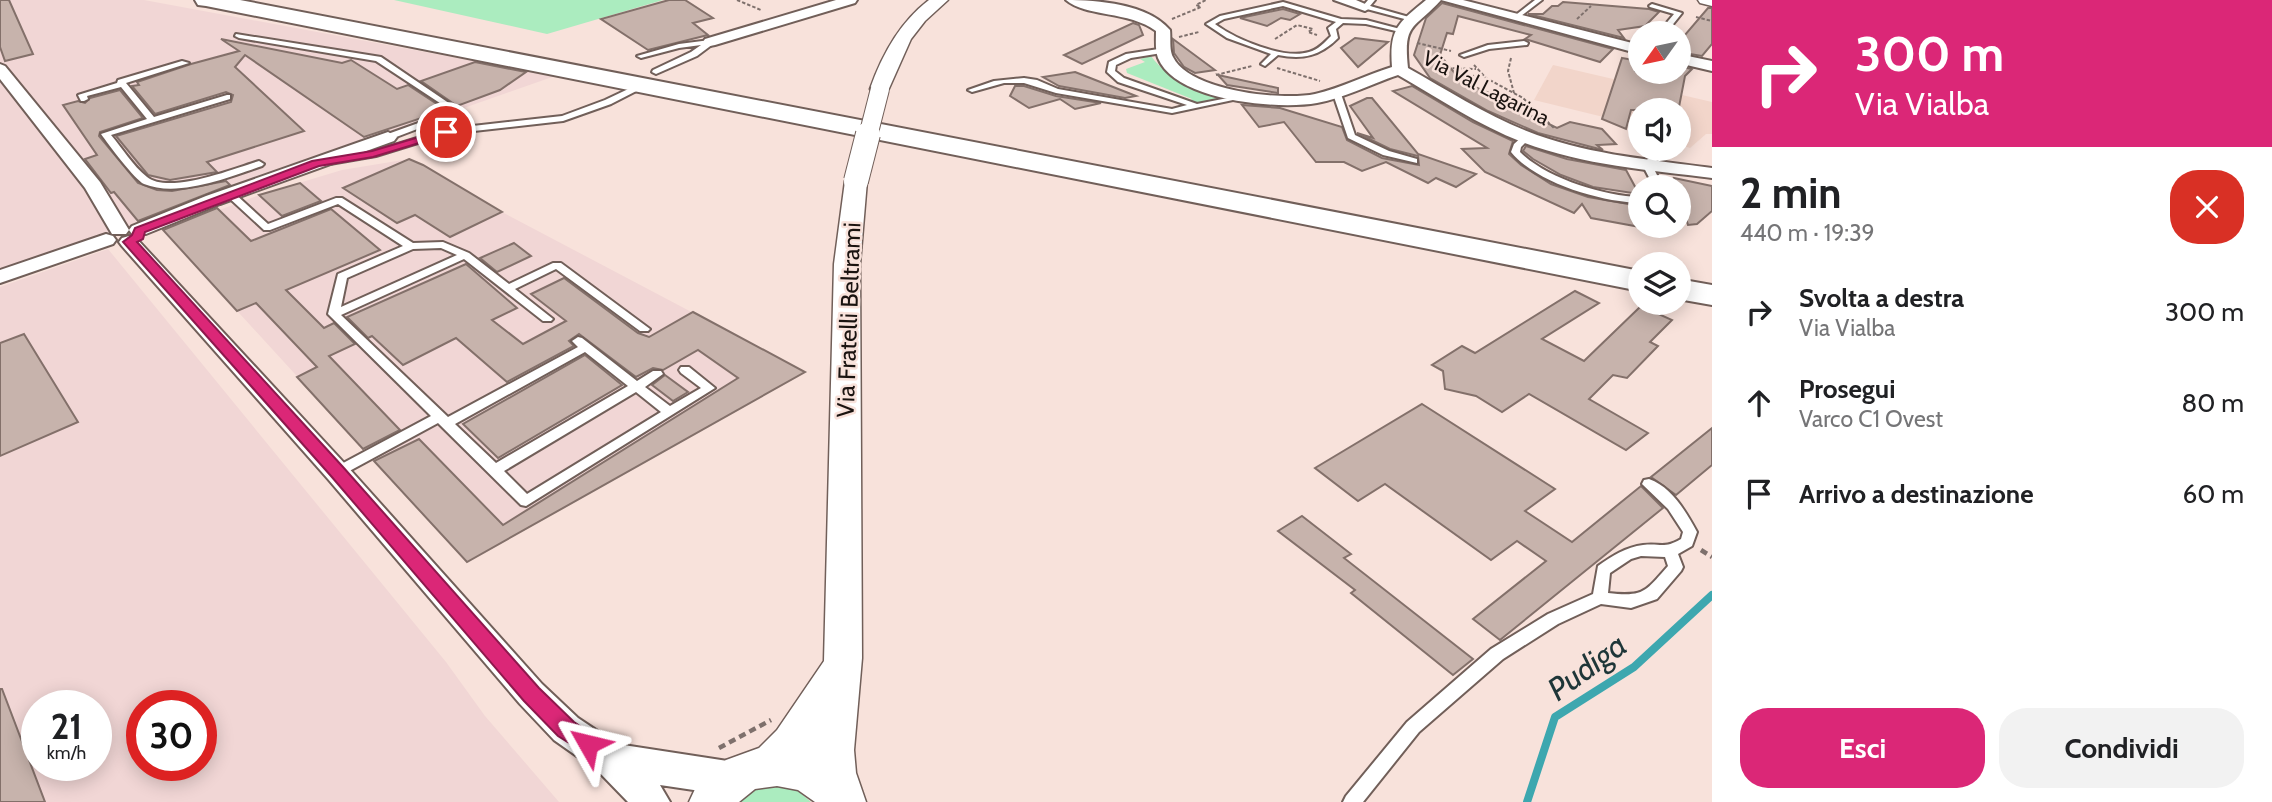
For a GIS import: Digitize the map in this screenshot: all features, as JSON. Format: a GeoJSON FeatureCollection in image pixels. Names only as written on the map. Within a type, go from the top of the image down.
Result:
{"type":"FeatureCollection","features":[{"type":"Feature","properties":{"kind":"highway"},"geometry":{"type":"LineString","coordinates":[[206,0],[648,71],[1628,278]]}},
{"type":"Feature","properties":{"kind":"highway"},"geometry":{"type":"LineString","coordinates":[[275,0],[1628,258]]}},
{"type":"Feature","properties":{"kind":"highway"},"geometry":{"type":"LineString","coordinates":[[1691,270],[1712,274]]}},
{"type":"Feature","properties":{"kind":"highway"},"geometry":{"type":"LineString","coordinates":[[1691,291],[1712,295]]}},
{"type":"Feature","properties":{"kind":"street"},"geometry":{"type":"LineString","coordinates":[[710,42],[850,0]]}},
{"type":"Feature","properties":{"kind":"street"},"geometry":{"type":"LineString","coordinates":[[1073,0],[1098,8],[1140,15],[1156,23]]}},
{"type":"Feature","properties":{"kind":"street"},"geometry":{"type":"LineString","coordinates":[[1341,0],[1369,3]]}},
{"type":"Feature","properties":{"kind":"street"},"geometry":{"type":"LineString","coordinates":[[1400,70],[1399,34],[1434,0]]}},
{"type":"Feature","properties":{"kind":"street"},"geometry":{"type":"LineString","coordinates":[[1447,0],[1628,47]]}},
{"type":"Feature","properties":{"kind":"street"},"geometry":{"type":"LineString","coordinates":[[1706,0],[1712,1]]}},
{"type":"Feature","properties":{"kind":"street","name":"Via Fratelli Beltrami"},"geometry":{"type":"LineString","coordinates":[[844,802],[835,773],[833,750],[843,658],[848,264],[856,181],[880,89],[894,52],[937,1]]}},
{"type":"Feature","properties":{"kind":"street","name":"Via Val Lagarina"},"geometry":{"type":"LineString","coordinates":[[1156,23],[1163,30],[1164,57],[1169,64],[1198,83],[1243,97],[1299,101],[1318,98],[1400,70],[1527,137],[1584,154],[1712,173]]}},
{"type":"Feature","properties":{"kind":"street"},"geometry":{"type":"LineString","coordinates":[[1691,61],[1712,66]]}},
{"type":"Feature","properties":{"kind":"street"},"geometry":{"type":"LineString","coordinates":[[0,69],[93,186],[123,236],[337,472],[531,694],[566,729],[610,759],[652,802]]}},
{"type":"Feature","properties":{"kind":"street"},"geometry":{"type":"LineString","coordinates":[[0,277],[123,236],[388,137]]}},
{"type":"Feature","properties":{"kind":"street","name":"Via Fratelli Beltrami"},"geometry":{"type":"LineString","coordinates":[[730,774],[792,744],[843,658]]}},
{"type":"Feature","properties":{"kind":"street"},"geometry":{"type":"LineString","coordinates":[[610,759],[654,768],[730,774],[793,767],[814,774],[832,787],[844,802]]}},
{"type":"Feature","properties":{"kind":"lane"},"geometry":{"type":"LineString","coordinates":[[1519,15],[1538,0]]}},
{"type":"Feature","properties":{"kind":"lane"},"geometry":{"type":"LineString","coordinates":[[1369,3],[1412,19]]}},
{"type":"Feature","properties":{"kind":"lane"},"geometry":{"type":"LineString","coordinates":[[1341,21],[1333,27],[1333,39],[1316,52],[1301,56],[1276,53],[1211,26],[1211,22],[1276,4],[1287,4],[1341,21],[1371,23],[1399,34]]}},
{"type":"Feature","properties":{"kind":"lane"},"geometry":{"type":"LineString","coordinates":[[1652,6],[1679,13],[1672,21]]}},
{"type":"Feature","properties":{"kind":"lane"},"geometry":{"type":"LineString","coordinates":[[239,36],[378,59],[458,112],[388,137]]}},
{"type":"Feature","properties":{"kind":"lane"},"geometry":{"type":"LineString","coordinates":[[648,71],[694,54],[710,42]]}},
{"type":"Feature","properties":{"kind":"lane"},"geometry":{"type":"LineString","coordinates":[[316,163],[373,154],[446,132],[563,118],[608,102],[679,46],[710,42]]}},
{"type":"Feature","properties":{"kind":"lane"},"geometry":{"type":"LineString","coordinates":[[1464,55],[1488,47],[1524,43]]}},
{"type":"Feature","properties":{"kind":"lane"},"geometry":{"type":"LineString","coordinates":[[1165,50],[1129,56],[1112,64],[1111,72],[1121,80],[1199,107]]}},
{"type":"Feature","properties":{"kind":"lane"},"geometry":{"type":"LineString","coordinates":[[1265,64],[1276,53]]}},
{"type":"Feature","properties":{"kind":"lane"},"geometry":{"type":"LineString","coordinates":[[84,99],[82,95],[121,84],[127,78],[185,63]]}},
{"type":"Feature","properties":{"kind":"lane","name":"Via Val Lagarina"},"geometry":{"type":"LineString","coordinates":[[972,90],[1016,78],[1040,82],[1056,91],[1172,111],[1243,97]]}},
{"type":"Feature","properties":{"kind":"lane"},"geometry":{"type":"LineString","coordinates":[[121,84],[152,120]]}},
{"type":"Feature","properties":{"kind":"lane"},"geometry":{"type":"LineString","coordinates":[[1336,91],[1351,136],[1386,153],[1414,161]]}},
{"type":"Feature","properties":{"kind":"lane"},"geometry":{"type":"LineString","coordinates":[[227,97],[105,134],[145,181],[168,185],[198,182],[217,179],[260,164]]}},
{"type":"Feature","properties":{"kind":"lane"},"geometry":{"type":"LineString","coordinates":[[1527,137],[1517,146],[1516,152],[1529,164],[1605,197],[1628,199]]}},
{"type":"Feature","properties":{"kind":"lane"},"geometry":{"type":"LineString","coordinates":[[1651,161],[1647,164],[1652,175]]}},
{"type":"Feature","properties":{"kind":"lane"},"geometry":{"type":"LineString","coordinates":[[198,182],[267,228],[340,200],[411,246]]}},
{"type":"Feature","properties":{"kind":"lane"},"geometry":{"type":"LineString","coordinates":[[334,314],[342,276],[411,246],[443,245],[465,255],[547,318]]}},
{"type":"Feature","properties":{"kind":"lane"},"geometry":{"type":"LineString","coordinates":[[334,314],[465,255]]}},
{"type":"Feature","properties":{"kind":"lane"},"geometry":{"type":"LineString","coordinates":[[508,288],[557,265],[644,329]]}},
{"type":"Feature","properties":{"kind":"lane"},"geometry":{"type":"LineString","coordinates":[[334,314],[526,501],[709,388],[685,370]]}},
{"type":"Feature","properties":{"kind":"lane"},"geometry":{"type":"LineString","coordinates":[[337,472],[443,420],[582,344],[669,412]]}},
{"type":"Feature","properties":{"kind":"lane"},"geometry":{"type":"LineString","coordinates":[[495,470],[657,374]]}},
{"type":"Feature","properties":{"kind":"lane"},"geometry":{"type":"LineString","coordinates":[[1600,598],[1603,570],[1625,554],[1649,548],[1670,552],[1687,541],[1690,532],[1679,510],[1649,484]]}},
{"type":"Feature","properties":{"kind":"lane"},"geometry":{"type":"LineString","coordinates":[[1352,802],[1413,726],[1497,654],[1553,619],[1600,598],[1631,602],[1652,595],[1676,567],[1670,552]]}},
{"type":"Feature","properties":{"kind":"path"},"geometry":{"type":"LineString","coordinates":[[1156,23],[1167,22],[1201,7],[1196,5],[1206,0]]}},
{"type":"Feature","properties":{"kind":"path"},"geometry":{"type":"LineString","coordinates":[[1696,17],[1712,21]]}},
{"type":"Feature","properties":{"kind":"path"},"geometry":{"type":"LineString","coordinates":[[1316,52],[1274,39],[1297,25],[1312,29],[1308,32],[1333,39]]}},
{"type":"Feature","properties":{"kind":"path"},"geometry":{"type":"LineString","coordinates":[[1399,34],[1464,55],[1481,74],[1514,93],[1557,130],[1559,137],[1552,145]]}},
{"type":"Feature","properties":{"kind":"path"},"geometry":{"type":"LineString","coordinates":[[1513,44],[1515,50],[1508,71],[1514,93]]}},
{"type":"Feature","properties":{"kind":"path"},"geometry":{"type":"LineString","coordinates":[[1198,83],[1226,71],[1265,64]]}},
{"type":"Feature","properties":{"kind":"path"},"geometry":{"type":"LineString","coordinates":[[1447,68],[1478,69]]}},
{"type":"Feature","properties":{"kind":"path"},"geometry":{"type":"LineString","coordinates":[[1460,79],[1481,74]]}},
{"type":"Feature","properties":{"kind":"path"},"geometry":{"type":"LineString","coordinates":[[730,774],[719,748],[747,736],[777,713]]}},
{"type":"Feature","properties":{"kind":"shaded area"},"geometry":{"type":"Polygon","coordinates":[[[0,0],[144,0],[555,76],[0,271],[0,0]]]}},
{"type":"Feature","properties":{"kind":"shaded area"},"geometry":{"type":"Polygon","coordinates":[[[1553,65],[1712,102],[1712,134],[1706,134],[1691,147],[1691,98],[1628,98],[1628,123],[1534,100],[1553,65]]]}},
{"type":"Feature","properties":{"kind":"shaded area"},"geometry":{"type":"Polygon","coordinates":[[[409,159],[502,212],[805,372],[467,562],[164,231],[259,195],[342,170],[409,159]]]}},
{"type":"Feature","properties":{"kind":"shaded area"},"geometry":{"type":"Polygon","coordinates":[[[108,249],[446,662],[485,716],[559,802],[0,802],[0,287],[108,249]]]}},
{"type":"Feature","properties":{"kind":"green space"},"geometry":{"type":"Polygon","coordinates":[[[394,0],[663,0],[547,34],[394,0]]]}},
{"type":"Feature","properties":{"kind":"green space"},"geometry":{"type":"Polygon","coordinates":[[[1151,56],[1175,78],[1226,98],[1198,104],[1188,102],[1192,99],[1127,73],[1126,69],[1145,62],[1140,59],[1151,56]]]}},
{"type":"Feature","properties":{"kind":"green space"},"geometry":{"type":"Polygon","coordinates":[[[781,785],[797,790],[811,802],[731,802],[746,790],[781,785]]]}},
{"type":"Feature","properties":{"kind":"building"},"geometry":{"type":"Polygon","coordinates":[[[0,0],[9,0],[33,54],[5,61],[0,47],[0,0]]]}},
{"type":"Feature","properties":{"kind":"building"},"geometry":{"type":"Polygon","coordinates":[[[669,0],[685,0],[713,18],[693,23],[708,35],[648,50],[601,19],[669,0]]]}},
{"type":"Feature","properties":{"kind":"building"},"geometry":{"type":"Polygon","coordinates":[[[1563,2],[1659,12],[1650,21],[1628,21],[1628,29],[1618,30],[1624,38],[1528,14],[1543,14],[1552,6],[1563,2]]]}},
{"type":"Feature","properties":{"kind":"building"},"geometry":{"type":"Polygon","coordinates":[[[1442,3],[1613,49],[1600,62],[1525,39],[1531,35],[1458,16],[1453,34],[1447,33],[1440,55],[1461,81],[1512,103],[1507,104],[1557,128],[1570,122],[1602,129],[1616,144],[1597,145],[1603,150],[1538,133],[1488,111],[1430,78],[1414,55],[1426,18],[1442,3]]]}},
{"type":"Feature","properties":{"kind":"building"},"geometry":{"type":"Polygon","coordinates":[[[1708,8],[1712,8],[1712,44],[1702,56],[1691,54],[1691,28],[1708,8]]]}},
{"type":"Feature","properties":{"kind":"building"},"geometry":{"type":"Polygon","coordinates":[[[1283,9],[1300,14],[1290,20],[1281,18],[1267,26],[1240,18],[1283,9]]]}},
{"type":"Feature","properties":{"kind":"building"},"geometry":{"type":"Polygon","coordinates":[[[1133,23],[1139,25],[1143,35],[1082,64],[1064,55],[1133,23]]]}},
{"type":"Feature","properties":{"kind":"building"},"geometry":{"type":"Polygon","coordinates":[[[1355,38],[1388,42],[1358,67],[1341,48],[1355,38]]]}},
{"type":"Feature","properties":{"kind":"building"},"geometry":{"type":"Polygon","coordinates":[[[221,39],[342,63],[351,60],[397,89],[408,85],[446,110],[364,137],[245,55],[235,67],[304,131],[207,162],[217,172],[170,180],[148,175],[116,136],[231,102],[233,95],[226,92],[155,114],[132,86],[191,64],[239,51],[221,39]]]}},
{"type":"Feature","properties":{"kind":"building"},"geometry":{"type":"Polygon","coordinates":[[[1173,39],[1215,70],[1195,73],[1184,67],[1174,53],[1173,39]]]}},
{"type":"Feature","properties":{"kind":"building"},"geometry":{"type":"Polygon","coordinates":[[[1622,58],[1628,59],[1628,84],[1683,84],[1681,98],[1628,98],[1626,129],[1602,119],[1622,58]]]}},
{"type":"Feature","properties":{"kind":"building"},"geometry":{"type":"Polygon","coordinates":[[[475,62],[526,72],[500,90],[457,106],[421,81],[475,62]]]}},
{"type":"Feature","properties":{"kind":"building"},"geometry":{"type":"Polygon","coordinates":[[[1075,72],[1136,96],[1125,98],[1059,86],[1043,77],[1075,72]]]}},
{"type":"Feature","properties":{"kind":"building"},"geometry":{"type":"Polygon","coordinates":[[[1218,75],[1278,88],[1278,93],[1227,85],[1218,75]]]}},
{"type":"Feature","properties":{"kind":"building"},"geometry":{"type":"Polygon","coordinates":[[[1015,86],[1101,103],[1075,109],[1060,99],[1029,108],[1010,96],[1015,86]]]}},
{"type":"Feature","properties":{"kind":"building"},"geometry":{"type":"Polygon","coordinates":[[[1412,86],[1473,122],[1513,141],[1509,154],[1551,184],[1588,197],[1628,204],[1628,225],[1591,218],[1582,204],[1574,213],[1485,172],[1462,149],[1487,148],[1393,91],[1412,86]]]}},
{"type":"Feature","properties":{"kind":"building"},"geometry":{"type":"Polygon","coordinates":[[[120,90],[143,118],[100,132],[99,136],[138,183],[157,190],[172,191],[226,181],[230,185],[138,221],[114,192],[111,193],[85,159],[97,155],[63,105],[78,101],[85,103],[90,98],[120,90]]]}},
{"type":"Feature","properties":{"kind":"building"},"geometry":{"type":"Polygon","coordinates":[[[1372,98],[1418,154],[1476,174],[1456,187],[1436,178],[1428,183],[1386,162],[1362,171],[1344,162],[1316,162],[1284,122],[1259,127],[1242,105],[1280,108],[1342,127],[1347,140],[1382,158],[1419,165],[1418,156],[1390,149],[1357,133],[1373,138],[1350,106],[1372,98]]]}},
{"type":"Feature","properties":{"kind":"building"},"geometry":{"type":"Polygon","coordinates":[[[1526,146],[1567,159],[1626,170],[1629,175],[1628,192],[1593,187],[1561,175],[1523,151],[1526,146]]]}},
{"type":"Feature","properties":{"kind":"building"},"geometry":{"type":"Polygon","coordinates":[[[409,159],[502,212],[450,237],[415,215],[397,223],[343,188],[409,159]]]}},
{"type":"Feature","properties":{"kind":"building"},"geometry":{"type":"Polygon","coordinates":[[[1691,182],[1712,186],[1712,211],[1697,224],[1691,225],[1691,182]]]}},
{"type":"Feature","properties":{"kind":"building"},"geometry":{"type":"Polygon","coordinates":[[[300,183],[321,201],[282,216],[259,195],[300,183]]]}},
{"type":"Feature","properties":{"kind":"building"},"geometry":{"type":"Polygon","coordinates":[[[217,208],[251,241],[331,209],[380,250],[286,290],[324,328],[334,323],[355,344],[329,356],[400,430],[363,449],[297,377],[317,367],[256,303],[237,311],[163,230],[217,208]]]}},
{"type":"Feature","properties":{"kind":"building"},"geometry":{"type":"Polygon","coordinates":[[[514,243],[531,256],[497,272],[480,258],[514,243]]]}},
{"type":"Feature","properties":{"kind":"building"},"geometry":{"type":"Polygon","coordinates":[[[466,264],[517,308],[492,320],[523,344],[566,321],[531,294],[564,278],[638,333],[649,337],[693,312],[805,372],[467,562],[374,461],[419,439],[503,525],[738,378],[698,350],[663,370],[653,368],[636,377],[579,334],[569,341],[574,346],[507,382],[456,338],[403,365],[372,336],[368,338],[347,317],[466,264]]]}},
{"type":"Feature","properties":{"kind":"building"},"geometry":{"type":"Polygon","coordinates":[[[1575,291],[1599,303],[1542,339],[1584,361],[1632,315],[1661,315],[1672,320],[1650,342],[1658,346],[1627,378],[1613,375],[1589,399],[1648,433],[1626,450],[1529,394],[1502,412],[1476,396],[1445,389],[1443,371],[1432,365],[1462,346],[1475,353],[1575,291]]]}},
{"type":"Feature","properties":{"kind":"building"},"geometry":{"type":"Polygon","coordinates":[[[24,334],[78,422],[0,456],[0,343],[24,334]]]}},
{"type":"Feature","properties":{"kind":"building"},"geometry":{"type":"Polygon","coordinates":[[[585,355],[622,385],[498,458],[463,424],[585,355]]]}},
{"type":"Feature","properties":{"kind":"building"},"geometry":{"type":"Polygon","coordinates":[[[665,375],[688,392],[673,401],[652,385],[665,375]]]}},
{"type":"Feature","properties":{"kind":"building"},"geometry":{"type":"Polygon","coordinates":[[[1422,404],[1555,489],[1525,511],[1572,542],[1641,486],[1663,508],[1500,640],[1473,619],[1546,561],[1517,541],[1491,560],[1385,484],[1358,501],[1315,468],[1422,404]]]}},
{"type":"Feature","properties":{"kind":"building"},"geometry":{"type":"Polygon","coordinates":[[[1712,428],[1712,465],[1676,495],[1651,477],[1712,428]]]}},
{"type":"Feature","properties":{"kind":"building"},"geometry":{"type":"Polygon","coordinates":[[[1302,516],[1351,554],[1344,558],[1473,659],[1453,675],[1351,593],[1355,590],[1278,531],[1302,516]]]}},
{"type":"Feature","properties":{"kind":"building"},"geometry":{"type":"Polygon","coordinates":[[[2,689],[21,739],[21,781],[37,781],[45,802],[0,802],[2,689]]]}},
{"type":"Feature","properties":{"kind":"waterway","name":"Pudiga"},"geometry":{"type":"LineString","coordinates":[[1527,802],[1555,717],[1634,667],[1712,595]]}},
{"type":"Feature","properties":{"kind":"route"},"geometry":{"type":"LineString","coordinates":[[446,132],[373,154],[316,163],[139,230],[140,234],[129,242],[337,472],[531,694],[566,729],[588,744]]}}]}
